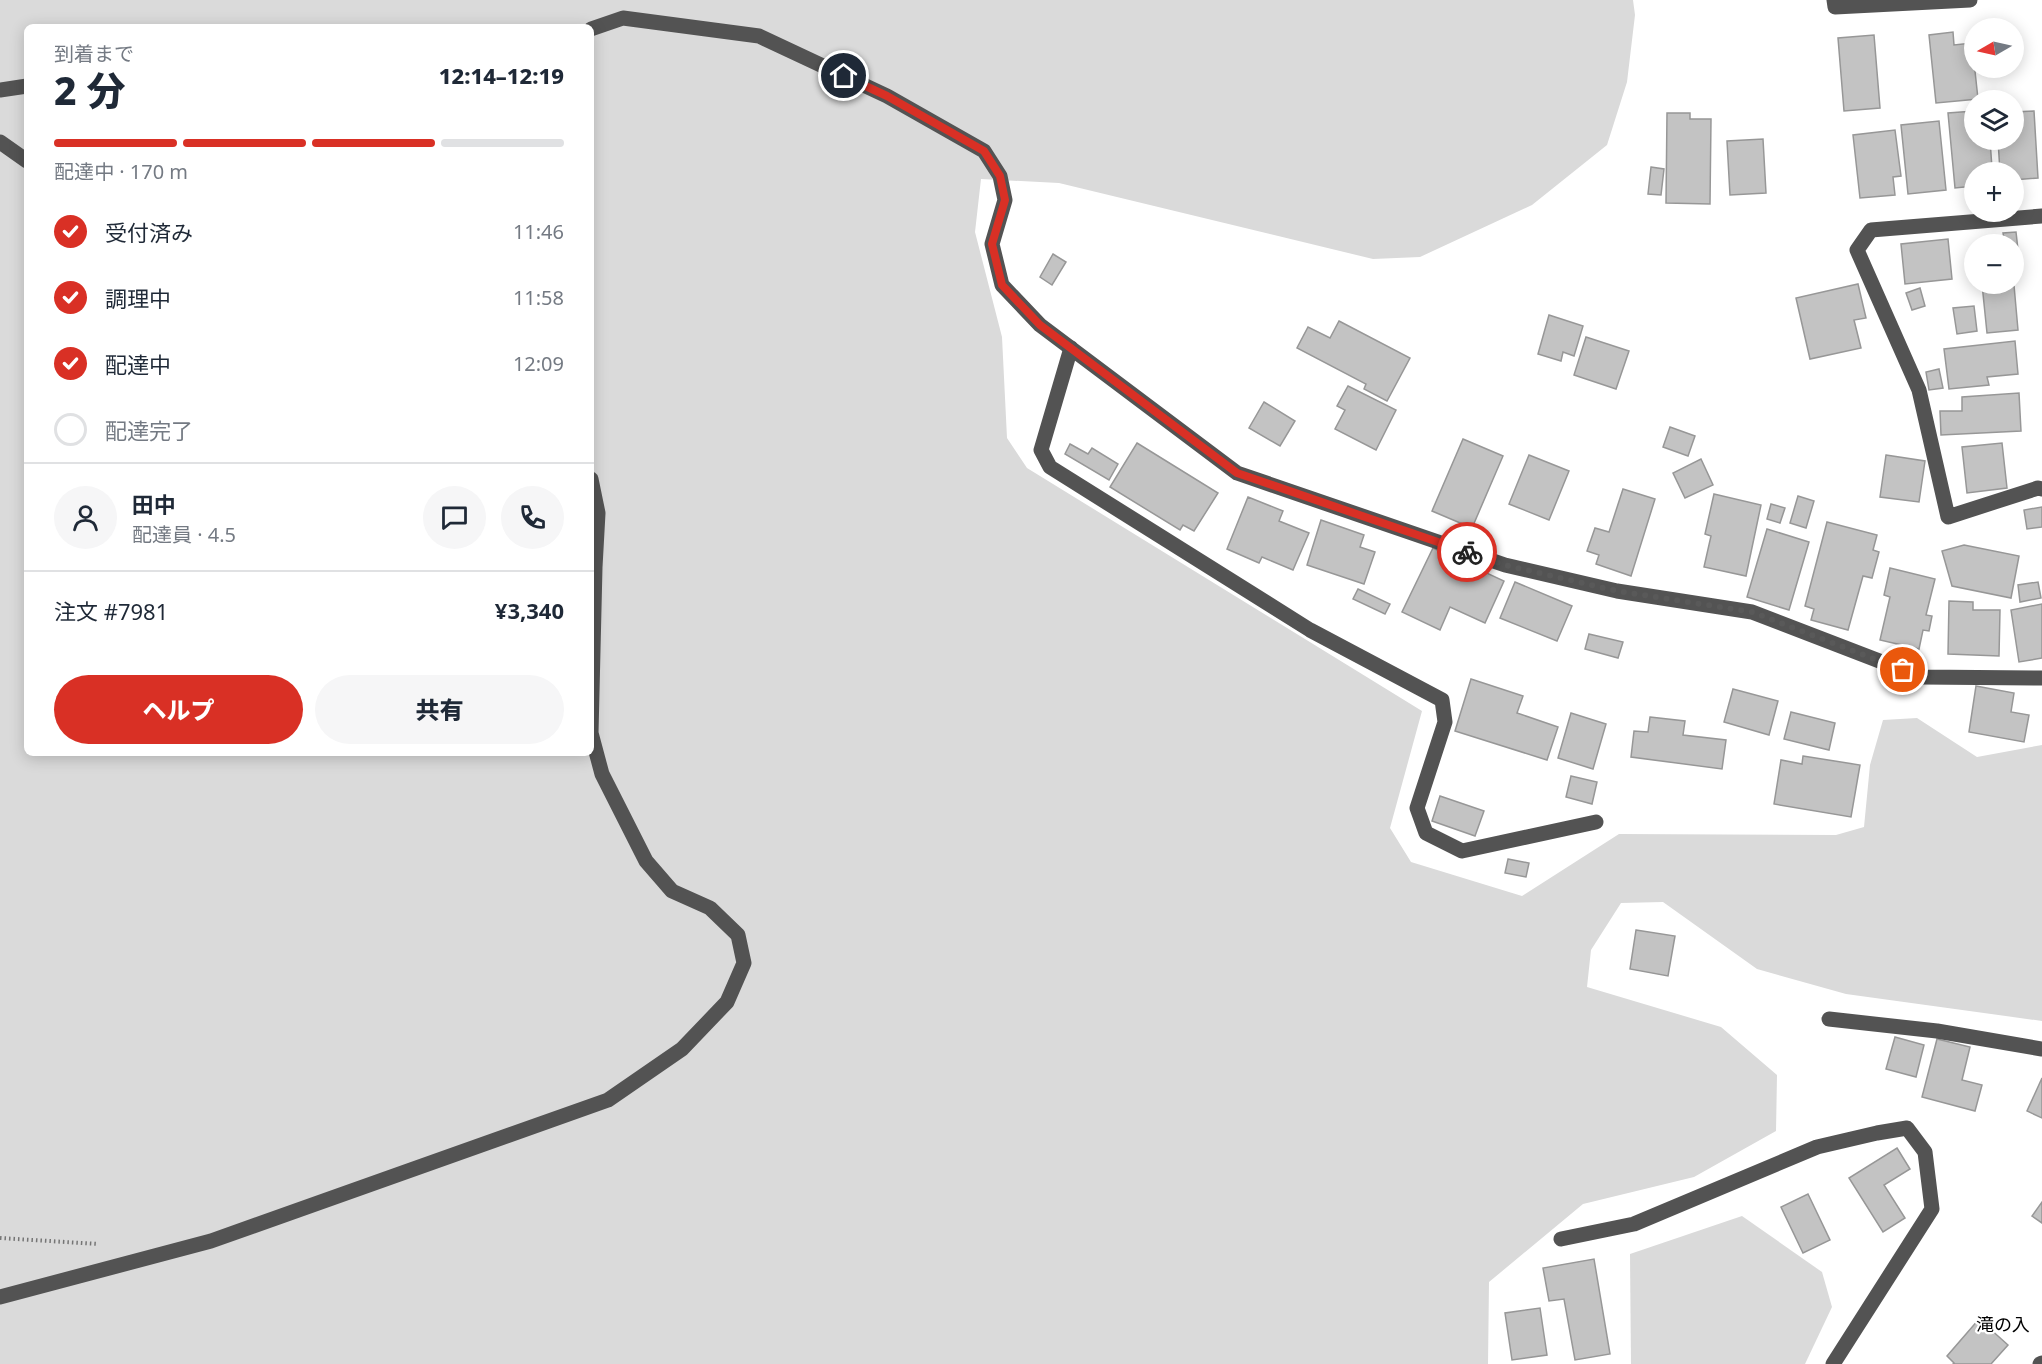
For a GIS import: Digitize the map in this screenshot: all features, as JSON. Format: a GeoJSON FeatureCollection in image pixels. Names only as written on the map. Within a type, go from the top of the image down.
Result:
{"type":"FeatureCollection","features":[{"type":"Feature","properties":{"kind":"street"},"geometry":{"type":"LineString","coordinates":[[1834,0],[1835,7],[1970,0]]}},
{"type":"Feature","properties":{"kind":"street"},"geometry":{"type":"LineString","coordinates":[[594,28],[623,18],[759,36],[887,96],[984,151],[1000,176],[1005,200],[992,244],[1002,285],[1040,325],[1237,473],[1505,565],[1617,591],[1752,612],[1921,677],[2042,678]]}},
{"type":"Feature","properties":{"kind":"street"},"geometry":{"type":"LineString","coordinates":[[0,90],[24,86]]}},
{"type":"Feature","properties":{"kind":"street"},"geometry":{"type":"LineString","coordinates":[[0,142],[24,159]]}},
{"type":"Feature","properties":{"kind":"street"},"geometry":{"type":"LineString","coordinates":[[2042,216],[1871,230],[1857,250],[1920,390],[1948,518],[2038,488],[2042,489]]}},
{"type":"Feature","properties":{"kind":"street"},"geometry":{"type":"LineString","coordinates":[[1071,348],[1041,450],[1050,466],[1310,630],[1442,700],[1445,722],[1417,807],[1426,833],[1462,851],[1596,822]]}},
{"type":"Feature","properties":{"kind":"street"},"geometry":{"type":"LineString","coordinates":[[594,493],[598,513],[594,608]]}},
{"type":"Feature","properties":{"kind":"street"},"geometry":{"type":"LineString","coordinates":[[0,1297],[211,1241],[608,1100],[682,1049],[727,1002],[744,963],[738,935],[711,908],[672,891],[646,861],[602,774],[594,744]]}},
{"type":"Feature","properties":{"kind":"street"},"geometry":{"type":"LineString","coordinates":[[1829,1019],[1936,1031],[2042,1049]]}},
{"type":"Feature","properties":{"kind":"street"},"geometry":{"type":"LineString","coordinates":[[1561,1239],[1634,1224],[1818,1147],[1908,1128],[1925,1152],[1932,1209],[1833,1364]]}},
{"type":"Feature","properties":{"kind":"path"},"geometry":{"type":"LineString","coordinates":[[0,1238],[104,1244]]}},
{"type":"Feature","properties":{"kind":"shaded area"},"geometry":{"type":"Polygon","coordinates":[[[0,0],[1633,0],[1635,15],[1627,82],[1607,145],[1532,205],[1420,257],[1373,259],[1059,183],[981,179],[975,232],[1002,337],[1007,438],[1027,468],[1422,711],[1390,828],[1411,862],[1522,896],[1619,834],[1836,835],[1864,827],[1870,765],[1883,720],[1917,718],[1977,757],[2042,745],[2042,1021],[1846,994],[1757,969],[1663,902],[1621,903],[1591,950],[1587,987],[1721,1027],[1777,1075],[1776,1131],[1694,1177],[1583,1204],[1489,1282],[1488,1364],[0,1364],[0,0]]]}},
{"type":"Feature","properties":{"kind":"shaded area"},"geometry":{"type":"Polygon","coordinates":[[[1742,1216],[1822,1272],[1832,1307],[1805,1364],[1631,1364],[1630,1254],[1742,1216]]]}},
{"type":"Feature","properties":{"kind":"building"},"geometry":{"type":"Polygon","coordinates":[[[1953,32],[1954,45],[1964,44],[1964,78],[1976,78],[1977,90],[1964,90],[1964,100],[1936,103],[1929,35],[1953,32]]]}},
{"type":"Feature","properties":{"kind":"building"},"geometry":{"type":"Polygon","coordinates":[[[1874,35],[1880,108],[1844,111],[1838,38],[1874,35]]]}},
{"type":"Feature","properties":{"kind":"building"},"geometry":{"type":"Polygon","coordinates":[[[2024,111],[2034,111],[2038,178],[2024,179],[2024,162],[1999,162],[1999,150],[2024,150],[2024,111]]]}},
{"type":"Feature","properties":{"kind":"building"},"geometry":{"type":"Polygon","coordinates":[[[1964,112],[1964,150],[1991,150],[1992,162],[1964,162],[1964,187],[1955,188],[1948,113],[1964,112]]]}},
{"type":"Feature","properties":{"kind":"building"},"geometry":{"type":"Polygon","coordinates":[[[1667,113],[1690,113],[1690,119],[1711,119],[1710,204],[1666,203],[1667,113]]]}},
{"type":"Feature","properties":{"kind":"building"},"geometry":{"type":"Polygon","coordinates":[[[1939,121],[1946,190],[1908,194],[1901,125],[1939,121]]]}},
{"type":"Feature","properties":{"kind":"building"},"geometry":{"type":"Polygon","coordinates":[[[1895,130],[1901,176],[1893,177],[1895,195],[1860,198],[1853,135],[1895,130]]]}},
{"type":"Feature","properties":{"kind":"building"},"geometry":{"type":"Polygon","coordinates":[[[1763,139],[1766,193],[1730,195],[1727,141],[1763,139]]]}},
{"type":"Feature","properties":{"kind":"building"},"geometry":{"type":"Polygon","coordinates":[[[1651,167],[1664,169],[1661,195],[1648,194],[1651,167]]]}},
{"type":"Feature","properties":{"kind":"building"},"geometry":{"type":"Polygon","coordinates":[[[1948,239],[1952,279],[1905,284],[1901,244],[1948,239]]]}},
{"type":"Feature","properties":{"kind":"building"},"geometry":{"type":"Polygon","coordinates":[[[1053,254],[1066,262],[1052,285],[1040,277],[1053,254]]]}},
{"type":"Feature","properties":{"kind":"building"},"geometry":{"type":"Polygon","coordinates":[[[1858,284],[1866,318],[1854,320],[1861,348],[1810,359],[1796,298],[1858,284]]]}},
{"type":"Feature","properties":{"kind":"building"},"geometry":{"type":"Polygon","coordinates":[[[1920,288],[1925,306],[1912,310],[1906,293],[1920,288]]]}},
{"type":"Feature","properties":{"kind":"building"},"geometry":{"type":"Polygon","coordinates":[[[1983,294],[2015,294],[2018,330],[1987,333],[1983,294]]]}},
{"type":"Feature","properties":{"kind":"building"},"geometry":{"type":"Polygon","coordinates":[[[1974,306],[1977,331],[1957,334],[1953,308],[1974,306]]]}},
{"type":"Feature","properties":{"kind":"building"},"geometry":{"type":"Polygon","coordinates":[[[1549,315],[1583,326],[1574,356],[1563,352],[1561,361],[1538,354],[1549,315]]]}},
{"type":"Feature","properties":{"kind":"building"},"geometry":{"type":"Polygon","coordinates":[[[1339,321],[1410,358],[1387,401],[1364,389],[1366,384],[1297,348],[1308,327],[1330,338],[1339,321]]]}},
{"type":"Feature","properties":{"kind":"building"},"geometry":{"type":"Polygon","coordinates":[[[1586,337],[1629,351],[1616,389],[1574,375],[1586,337]]]}},
{"type":"Feature","properties":{"kind":"building"},"geometry":{"type":"Polygon","coordinates":[[[2015,341],[2018,374],[1987,377],[1989,385],[1949,389],[1944,349],[2015,341]]]}},
{"type":"Feature","properties":{"kind":"building"},"geometry":{"type":"Polygon","coordinates":[[[1939,369],[1943,388],[1929,390],[1926,372],[1939,369]]]}},
{"type":"Feature","properties":{"kind":"building"},"geometry":{"type":"Polygon","coordinates":[[[1348,386],[1396,410],[1376,450],[1335,429],[1345,410],[1337,406],[1348,386]]]}},
{"type":"Feature","properties":{"kind":"building"},"geometry":{"type":"Polygon","coordinates":[[[2019,393],[2021,431],[1941,435],[1940,411],[1962,411],[1962,397],[2019,393]]]}},
{"type":"Feature","properties":{"kind":"building"},"geometry":{"type":"Polygon","coordinates":[[[1264,402],[1295,421],[1280,446],[1249,428],[1264,402]]]}},
{"type":"Feature","properties":{"kind":"building"},"geometry":{"type":"Polygon","coordinates":[[[1670,427],[1695,436],[1688,456],[1663,447],[1670,427]]]}},
{"type":"Feature","properties":{"kind":"building"},"geometry":{"type":"Polygon","coordinates":[[[1463,439],[1503,456],[1472,528],[1432,511],[1463,439]]]}},
{"type":"Feature","properties":{"kind":"building"},"geometry":{"type":"Polygon","coordinates":[[[1137,443],[1218,493],[1194,531],[1183,525],[1180,530],[1110,487],[1137,443]]]}},
{"type":"Feature","properties":{"kind":"building"},"geometry":{"type":"Polygon","coordinates":[[[2002,443],[2007,488],[1967,493],[1962,447],[2002,443]]]}},
{"type":"Feature","properties":{"kind":"building"},"geometry":{"type":"Polygon","coordinates":[[[1070,444],[1088,454],[1092,448],[1118,464],[1109,480],[1065,454],[1070,444]]]}},
{"type":"Feature","properties":{"kind":"building"},"geometry":{"type":"Polygon","coordinates":[[[1529,455],[1569,471],[1549,520],[1509,504],[1529,455]]]}},
{"type":"Feature","properties":{"kind":"building"},"geometry":{"type":"Polygon","coordinates":[[[1886,455],[1925,461],[1919,502],[1880,497],[1886,455]]]}},
{"type":"Feature","properties":{"kind":"building"},"geometry":{"type":"Polygon","coordinates":[[[1701,459],[1713,485],[1685,498],[1673,473],[1701,459]]]}},
{"type":"Feature","properties":{"kind":"building"},"geometry":{"type":"Polygon","coordinates":[[[1623,489],[1655,499],[1631,576],[1596,564],[1599,555],[1587,551],[1595,528],[1609,532],[1623,489]]]}},
{"type":"Feature","properties":{"kind":"building"},"geometry":{"type":"Polygon","coordinates":[[[1714,494],[1761,505],[1746,576],[1704,567],[1711,536],[1705,534],[1714,494]]]}},
{"type":"Feature","properties":{"kind":"building"},"geometry":{"type":"Polygon","coordinates":[[[1798,496],[1814,501],[1806,528],[1790,523],[1798,496]]]}},
{"type":"Feature","properties":{"kind":"building"},"geometry":{"type":"Polygon","coordinates":[[[1248,497],[1283,511],[1279,521],[1309,533],[1293,570],[1262,557],[1259,563],[1227,549],[1248,497]]]}},
{"type":"Feature","properties":{"kind":"building"},"geometry":{"type":"Polygon","coordinates":[[[1771,504],[1785,508],[1780,523],[1767,519],[1771,504]]]}},
{"type":"Feature","properties":{"kind":"building"},"geometry":{"type":"Polygon","coordinates":[[[2042,507],[2042,527],[2027,529],[2024,510],[2042,507]]]}},
{"type":"Feature","properties":{"kind":"building"},"geometry":{"type":"Polygon","coordinates":[[[1321,520],[1364,535],[1360,547],[1375,552],[1364,584],[1307,565],[1321,520]]]}},
{"type":"Feature","properties":{"kind":"building"},"geometry":{"type":"Polygon","coordinates":[[[1827,522],[1877,535],[1873,550],[1879,552],[1872,578],[1863,576],[1848,630],[1811,620],[1814,609],[1805,606],[1827,522]]]}},
{"type":"Feature","properties":{"kind":"building"},"geometry":{"type":"Polygon","coordinates":[[[1767,529],[1809,542],[1789,610],[1747,597],[1767,529]]]}},
{"type":"Feature","properties":{"kind":"building"},"geometry":{"type":"Polygon","coordinates":[[[1964,545],[2019,556],[2011,598],[1952,586],[1942,551],[1964,545]]]}},
{"type":"Feature","properties":{"kind":"building"},"geometry":{"type":"Polygon","coordinates":[[[1433,548],[1504,581],[1485,623],[1450,607],[1440,630],[1402,612],[1433,548]]]}},
{"type":"Feature","properties":{"kind":"building"},"geometry":{"type":"Polygon","coordinates":[[[1890,568],[1935,579],[1926,615],[1932,616],[1929,631],[1923,630],[1919,649],[1880,640],[1890,597],[1884,595],[1890,568]]]}},
{"type":"Feature","properties":{"kind":"building"},"geometry":{"type":"Polygon","coordinates":[[[1515,582],[1572,606],[1557,641],[1500,618],[1515,582]]]}},
{"type":"Feature","properties":{"kind":"building"},"geometry":{"type":"Polygon","coordinates":[[[2038,582],[2041,598],[2020,602],[2018,585],[2038,582]]]}},
{"type":"Feature","properties":{"kind":"building"},"geometry":{"type":"Polygon","coordinates":[[[1358,589],[1390,604],[1385,614],[1353,599],[1358,589]]]}},
{"type":"Feature","properties":{"kind":"building"},"geometry":{"type":"Polygon","coordinates":[[[1949,601],[1973,602],[1973,610],[2000,610],[1999,656],[1948,654],[1949,601]]]}},
{"type":"Feature","properties":{"kind":"building"},"geometry":{"type":"Polygon","coordinates":[[[2042,604],[2042,658],[2019,662],[2011,610],[2042,604]]]}},
{"type":"Feature","properties":{"kind":"building"},"geometry":{"type":"Polygon","coordinates":[[[1589,634],[1623,642],[1618,658],[1585,649],[1589,634]]]}},
{"type":"Feature","properties":{"kind":"building"},"geometry":{"type":"Polygon","coordinates":[[[1471,679],[1523,696],[1517,713],[1558,727],[1547,760],[1455,731],[1471,679]]]}},
{"type":"Feature","properties":{"kind":"building"},"geometry":{"type":"Polygon","coordinates":[[[1976,686],[2014,693],[2011,712],[2029,715],[2024,742],[1969,732],[1976,686]]]}},
{"type":"Feature","properties":{"kind":"building"},"geometry":{"type":"Polygon","coordinates":[[[1733,689],[1778,701],[1769,735],[1724,722],[1733,689]]]}},
{"type":"Feature","properties":{"kind":"building"},"geometry":{"type":"Polygon","coordinates":[[[1791,712],[1835,723],[1829,750],[1784,739],[1791,712]]]}},
{"type":"Feature","properties":{"kind":"building"},"geometry":{"type":"Polygon","coordinates":[[[1571,713],[1606,724],[1593,769],[1558,758],[1571,713]]]}},
{"type":"Feature","properties":{"kind":"building"},"geometry":{"type":"Polygon","coordinates":[[[1650,717],[1685,721],[1683,735],[1726,740],[1722,769],[1631,757],[1634,731],[1648,732],[1650,717]]]}},
{"type":"Feature","properties":{"kind":"building"},"geometry":{"type":"Polygon","coordinates":[[[1803,756],[1860,765],[1851,817],[1774,804],[1781,760],[1802,764],[1803,756]]]}},
{"type":"Feature","properties":{"kind":"building"},"geometry":{"type":"Polygon","coordinates":[[[1571,776],[1597,782],[1592,804],[1566,797],[1571,776]]]}},
{"type":"Feature","properties":{"kind":"building"},"geometry":{"type":"Polygon","coordinates":[[[1440,796],[1484,811],[1475,836],[1432,821],[1440,796]]]}},
{"type":"Feature","properties":{"kind":"building"},"geometry":{"type":"Polygon","coordinates":[[[1508,859],[1529,863],[1526,877],[1505,873],[1508,859]]]}},
{"type":"Feature","properties":{"kind":"building"},"geometry":{"type":"Polygon","coordinates":[[[1636,930],[1675,936],[1668,976],[1630,969],[1636,930]]]}},
{"type":"Feature","properties":{"kind":"building"},"geometry":{"type":"Polygon","coordinates":[[[1895,1037],[1924,1045],[1916,1077],[1886,1069],[1895,1037]]]}},
{"type":"Feature","properties":{"kind":"building"},"geometry":{"type":"Polygon","coordinates":[[[1937,1039],[1970,1047],[1962,1080],[1982,1085],[1975,1111],[1922,1097],[1937,1039]]]}},
{"type":"Feature","properties":{"kind":"building"},"geometry":{"type":"Polygon","coordinates":[[[2042,1078],[2042,1118],[2027,1111],[2042,1078]]]}},
{"type":"Feature","properties":{"kind":"building"},"geometry":{"type":"Polygon","coordinates":[[[1897,1148],[1910,1169],[1884,1185],[1905,1218],[1883,1232],[1849,1178],[1897,1148]]]}},
{"type":"Feature","properties":{"kind":"building"},"geometry":{"type":"Polygon","coordinates":[[[1808,1194],[1830,1240],[1803,1253],[1781,1207],[1808,1194]]]}},
{"type":"Feature","properties":{"kind":"building"},"geometry":{"type":"Polygon","coordinates":[[[2042,1202],[2042,1223],[2032,1216],[2042,1202]]]}},
{"type":"Feature","properties":{"kind":"building"},"geometry":{"type":"Polygon","coordinates":[[[1594,1259],[1610,1354],[1575,1360],[1564,1299],[1549,1301],[1543,1268],[1594,1259]]]}},
{"type":"Feature","properties":{"kind":"building"},"geometry":{"type":"Polygon","coordinates":[[[1540,1308],[1547,1355],[1512,1360],[1505,1313],[1540,1308]]]}},
{"type":"Feature","properties":{"kind":"building"},"geometry":{"type":"Polygon","coordinates":[[[1979,1319],[2008,1345],[1991,1364],[1953,1364],[1947,1356],[1979,1319]]]}},
{"type":"Feature","properties":{"kind":"way so far"},"geometry":{"type":"LineString","coordinates":[[1467,552],[1505,565],[1617,591],[1752,612],[1903,670]]}},
{"type":"Feature","properties":{"kind":"district","name":"滝の入"},"geometry":{"type":"Point","coordinates":[2003,1324]}},
{"type":"Feature","properties":{"kind":"route"},"geometry":{"type":"LineString","coordinates":[[844,76],[887,96],[984,151],[1000,176],[1005,200],[992,244],[1002,285],[1040,325],[1237,473],[1467,552]]}}]}
